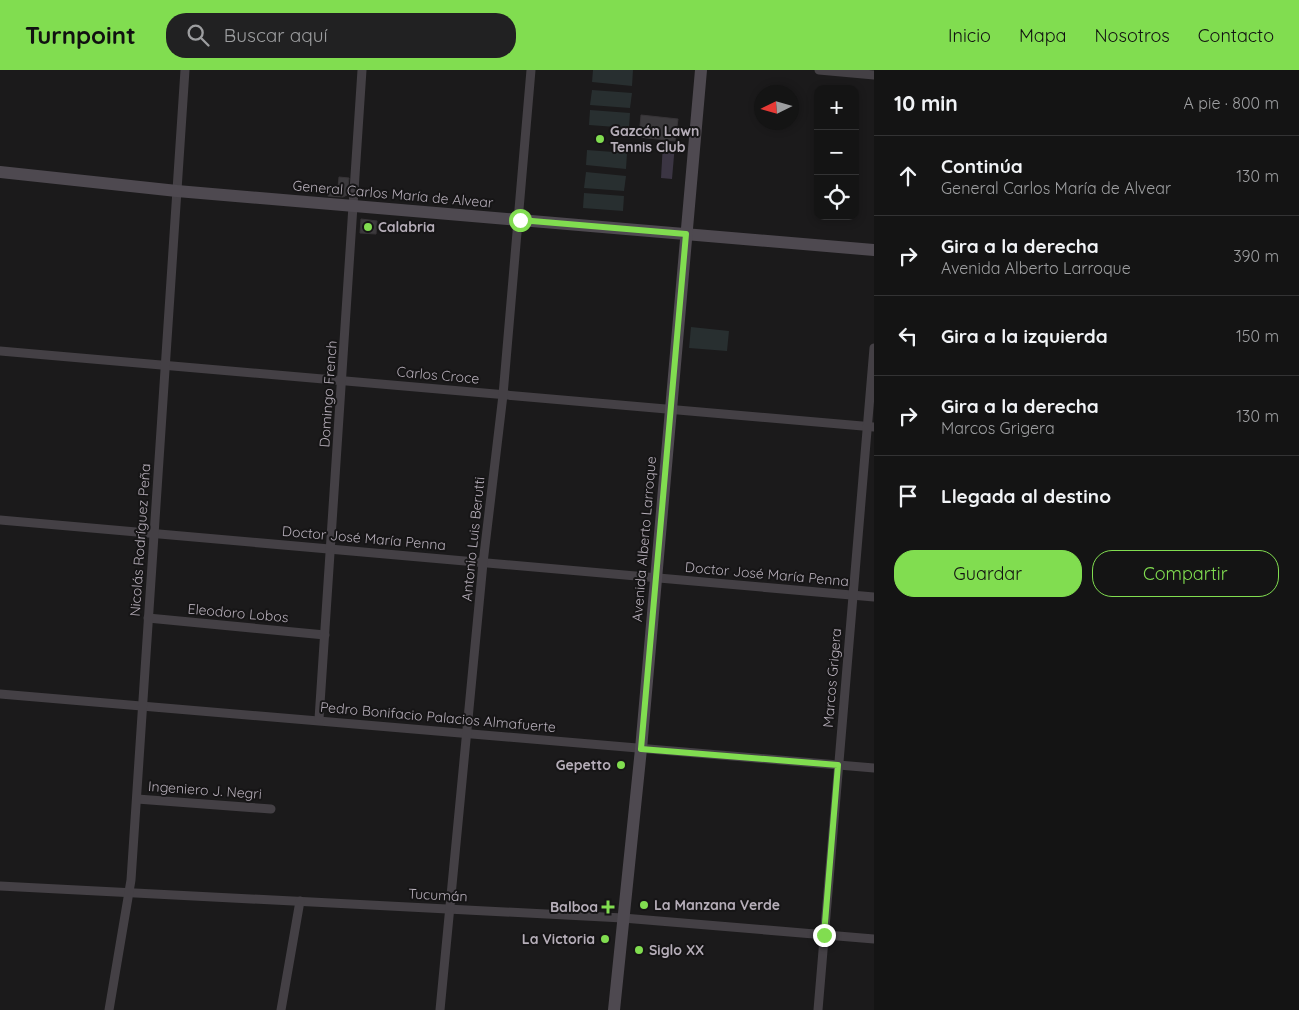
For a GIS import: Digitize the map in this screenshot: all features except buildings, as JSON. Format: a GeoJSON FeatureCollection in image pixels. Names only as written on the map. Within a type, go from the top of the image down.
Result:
{"type":"FeatureCollection","features":[{"type":"Feature","properties":{"kind":"main road","name":"Avenida Alberto Larroque"},"geometry":{"type":"LineString","coordinates":[[614,1010],[641,749],[700,70]]}},
{"type":"Feature","properties":{"kind":"main road","name":"General Carlos María de Alvear"},"geometry":{"type":"LineString","coordinates":[[0,172],[177,191],[874,250]]}},
{"type":"Feature","properties":{"kind":"street","name":"Nicolás Rodríguez Peña"},"geometry":{"type":"LineString","coordinates":[[109,1010],[129,893],[137,799],[164,366],[185,70]]}},
{"type":"Feature","properties":{"kind":"street","name":"Domingo French"},"geometry":{"type":"LineString","coordinates":[[319,719],[343,381],[362,70]]}},
{"type":"Feature","properties":{"kind":"street","name":"Antonio Luis Berutti"},"geometry":{"type":"LineString","coordinates":[[440,1010],[483,563],[503,395],[520,220],[531,70]]}},
{"type":"Feature","properties":{"kind":"street"},"geometry":{"type":"LineString","coordinates":[[819,70],[874,75]]}},
{"type":"Feature","properties":{"kind":"street","name":"Marcos Grigera"},"geometry":{"type":"LineString","coordinates":[[818,1010],[853,595],[871,426],[874,348]]}},
{"type":"Feature","properties":{"kind":"street","name":"Carlos Croce"},"geometry":{"type":"LineString","coordinates":[[0,351],[871,426]]}},
{"type":"Feature","properties":{"kind":"street","name":"Doctor José María Penna"},"geometry":{"type":"LineString","coordinates":[[0,520],[874,597]]}},
{"type":"Feature","properties":{"kind":"street","name":"Eleodoro Lobos"},"geometry":{"type":"LineString","coordinates":[[148,618],[325,635]]}},
{"type":"Feature","properties":{"kind":"street","name":"Pedro Bonifacio Palacios Almafuerte"},"geometry":{"type":"LineString","coordinates":[[0,694],[319,719],[467,734],[874,768]]}},
{"type":"Feature","properties":{"kind":"street","name":"Ingeniero J. Negri"},"geometry":{"type":"LineString","coordinates":[[137,799],[271,809]]}},
{"type":"Feature","properties":{"kind":"street","name":"Tucumán"},"geometry":{"type":"LineString","coordinates":[[0,886],[623,918],[874,939]]}},
{"type":"Feature","properties":{"kind":"street"},"geometry":{"type":"LineString","coordinates":[[281,1010],[300,901]]}},
{"type":"Feature","properties":{"kind":"shaded area"},"geometry":{"type":"Polygon","coordinates":[[[593,70],[633,70],[632,86],[592,82],[593,70]]]}},
{"type":"Feature","properties":{"kind":"shaded area"},"geometry":{"type":"Polygon","coordinates":[[[592,90],[632,93],[630,108],[590,105],[592,90]]]}},
{"type":"Feature","properties":{"kind":"shaded area"},"geometry":{"type":"Polygon","coordinates":[[[590,110],[630,113],[629,128],[589,125],[590,110]]]}},
{"type":"Feature","properties":{"kind":"shaded area"},"geometry":{"type":"Polygon","coordinates":[[[663,143],[675,144],[672,179],[661,178],[663,143]]]}},
{"type":"Feature","properties":{"kind":"shaded area"},"geometry":{"type":"Polygon","coordinates":[[[587,150],[627,153],[626,169],[586,165],[587,150]]]}},
{"type":"Feature","properties":{"kind":"shaded area"},"geometry":{"type":"Polygon","coordinates":[[[586,172],[626,176],[624,191],[584,188],[586,172]]]}},
{"type":"Feature","properties":{"kind":"shaded area"},"geometry":{"type":"Polygon","coordinates":[[[584,193],[624,196],[623,211],[583,208],[584,193]]]}},
{"type":"Feature","properties":{"kind":"shaded area"},"geometry":{"type":"Polygon","coordinates":[[[691,327],[729,331],[727,351],[689,348],[691,327]]]}},
{"type":"Feature","properties":{"kind":"place","name":"Gazcón Lawn Tennis Club"},"geometry":{"type":"Point","coordinates":[600,139]}},
{"type":"Feature","properties":{"kind":"place","name":"Calabria"},"geometry":{"type":"Point","coordinates":[368,227]}},
{"type":"Feature","properties":{"kind":"place","name":"Gepetto"},"geometry":{"type":"Point","coordinates":[621,765]}},
{"type":"Feature","properties":{"kind":"place","name":"La Manzana Verde"},"geometry":{"type":"Point","coordinates":[644,905]}},
{"type":"Feature","properties":{"kind":"place","name":"Balboa"},"geometry":{"type":"Point","coordinates":[608,907]}},
{"type":"Feature","properties":{"kind":"place","name":"La Victoria"},"geometry":{"type":"Point","coordinates":[605,939]}},
{"type":"Feature","properties":{"kind":"place","name":"Siglo XX"},"geometry":{"type":"Point","coordinates":[639,950]}},
{"type":"Feature","properties":{"kind":"route"},"geometry":{"type":"LineString","coordinates":[[520,220],[686,234],[641,749],[838,765],[824,935]]}}]}
